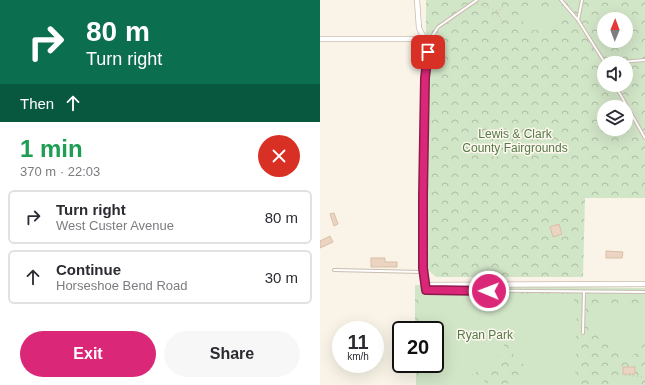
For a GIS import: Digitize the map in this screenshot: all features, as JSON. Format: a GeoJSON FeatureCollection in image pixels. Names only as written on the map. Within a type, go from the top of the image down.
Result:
{"type":"FeatureCollection","features":[{"type":"Feature","properties":{"kind":"street"},"geometry":{"type":"LineString","coordinates":[[417,0],[419,28],[427,44],[423,263],[425,285],[645,284]]}},
{"type":"Feature","properties":{"kind":"street"},"geometry":{"type":"LineString","coordinates":[[320,39],[423,38]]}},
{"type":"Feature","properties":{"kind":"lane"},"geometry":{"type":"LineString","coordinates":[[427,44],[438,27],[477,0]]}},
{"type":"Feature","properties":{"kind":"lane"},"geometry":{"type":"LineString","coordinates":[[561,0],[578,20],[601,56]]}},
{"type":"Feature","properties":{"kind":"lane"},"geometry":{"type":"LineString","coordinates":[[578,20],[582,0]]}},
{"type":"Feature","properties":{"kind":"lane"},"geometry":{"type":"LineString","coordinates":[[633,61],[645,60]]}},
{"type":"Feature","properties":{"kind":"lane"},"geometry":{"type":"LineString","coordinates":[[619,92],[645,138]]}},
{"type":"Feature","properties":{"kind":"lane"},"geometry":{"type":"LineString","coordinates":[[334,270],[423,272]]}},
{"type":"Feature","properties":{"kind":"lane"},"geometry":{"type":"LineString","coordinates":[[425,285],[426,290],[645,292]]}},
{"type":"Feature","properties":{"kind":"lane"},"geometry":{"type":"LineString","coordinates":[[583,333],[584,292]]}},
{"type":"Feature","properties":{"kind":"path"},"geometry":{"type":"LineString","coordinates":[[498,11],[502,7],[504,0]]}},
{"type":"Feature","properties":{"kind":"path"},"geometry":{"type":"LineString","coordinates":[[473,3],[490,10],[498,11]]}},
{"type":"Feature","properties":{"kind":"path"},"geometry":{"type":"LineString","coordinates":[[498,11],[503,25]]}},
{"type":"Feature","properties":{"kind":"path"},"geometry":{"type":"LineString","coordinates":[[625,376],[645,377]]}},
{"type":"Feature","properties":{"kind":"green space","name":"Lewis & Clark County Fairgrounds"},"geometry":{"type":"Polygon","coordinates":[[[426,0],[645,0],[645,198],[585,198],[583,277],[436,277],[428,270],[425,259],[426,0]]]}},
{"type":"Feature","properties":{"kind":"green space"},"geometry":{"type":"Polygon","coordinates":[[[558,6],[561,28],[525,31],[520,7],[558,6]]]}},
{"type":"Feature","properties":{"kind":"green space","name":"Ryan Park"},"geometry":{"type":"Polygon","coordinates":[[[415,285],[645,288],[645,385],[416,385],[416,373],[444,373],[444,321],[415,321],[415,285]]]}},
{"type":"Feature","properties":{"kind":"green space"},"geometry":{"type":"Polygon","coordinates":[[[426,298],[571,298],[577,303],[575,385],[505,385],[529,370],[514,355],[505,341],[501,352],[492,362],[471,375],[492,385],[420,385],[420,373],[444,373],[444,321],[420,321],[421,303],[426,298]]]}},
{"type":"Feature","properties":{"kind":"green space"},"geometry":{"type":"Polygon","coordinates":[[[628,303],[645,306],[645,343],[630,359],[623,359],[589,320],[604,308],[628,303]]]}},
{"type":"Feature","properties":{"kind":"green space"},"geometry":{"type":"Polygon","coordinates":[[[621,379],[630,379],[635,385],[616,385],[621,379]]]}},
{"type":"Feature","properties":{"kind":"building"},"geometry":{"type":"Polygon","coordinates":[[[334,213],[338,224],[334,226],[330,214],[334,213]]]}},
{"type":"Feature","properties":{"kind":"building"},"geometry":{"type":"Polygon","coordinates":[[[559,224],[562,234],[553,237],[550,227],[559,224]]]}},
{"type":"Feature","properties":{"kind":"building"},"geometry":{"type":"Polygon","coordinates":[[[330,236],[333,242],[320,248],[320,241],[330,236]]]}},
{"type":"Feature","properties":{"kind":"building"},"geometry":{"type":"Polygon","coordinates":[[[606,251],[623,252],[622,258],[606,258],[606,251]]]}},
{"type":"Feature","properties":{"kind":"building"},"geometry":{"type":"Polygon","coordinates":[[[371,258],[385,258],[385,262],[397,262],[397,267],[371,267],[371,258]]]}},
{"type":"Feature","properties":{"kind":"building"},"geometry":{"type":"Polygon","coordinates":[[[623,367],[635,367],[635,374],[623,374],[623,367]]]}},
{"type":"Feature","properties":{"kind":"route"},"geometry":{"type":"LineString","coordinates":[[428,52],[425,78],[423,196],[423,268],[426,290],[489,291]]}}]}
